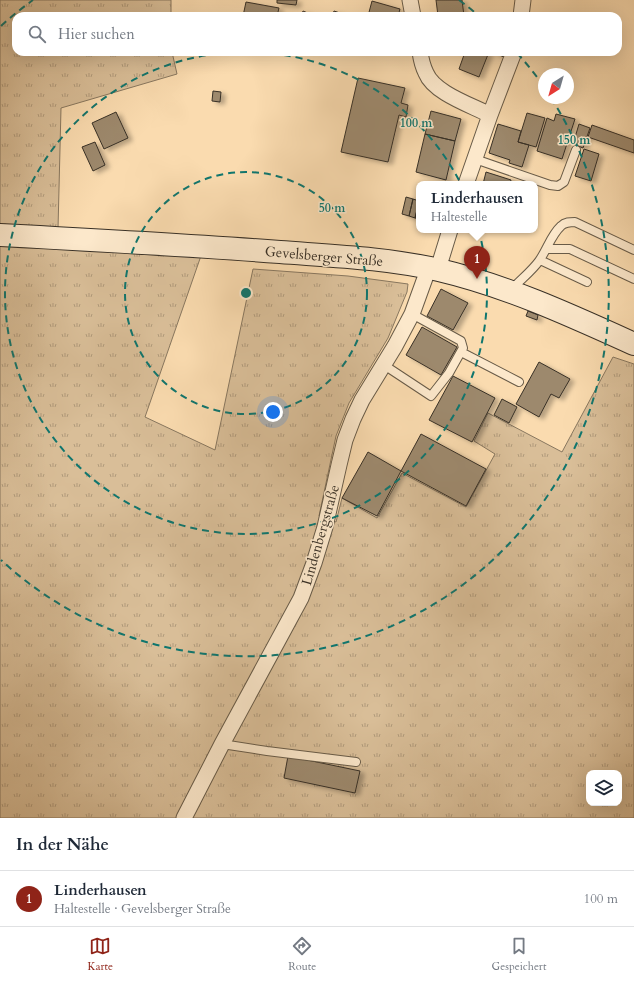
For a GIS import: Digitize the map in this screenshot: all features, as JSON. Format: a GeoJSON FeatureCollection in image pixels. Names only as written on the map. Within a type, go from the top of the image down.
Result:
{"type":"FeatureCollection","features":[{"type":"Feature","properties":{"kind":"main road","name":"Gevelsberger Straße"},"geometry":{"type":"LineString","coordinates":[[0,235],[167,243],[342,256],[434,268],[510,290],[568,313],[634,344]]}},
{"type":"Feature","properties":{"kind":"street"},"geometry":{"type":"LineString","coordinates":[[410,0],[412,12]]}},
{"type":"Feature","properties":{"kind":"street"},"geometry":{"type":"LineString","coordinates":[[522,12],[523,0]]}},
{"type":"Feature","properties":{"kind":"street"},"geometry":{"type":"LineString","coordinates":[[421,56],[426,74],[433,83],[444,92],[490,115]]}},
{"type":"Feature","properties":{"kind":"street"},"geometry":{"type":"LineString","coordinates":[[467,181],[512,56]]}},
{"type":"Feature","properties":{"kind":"street","name":"Lindenbergstraße"},"geometry":{"type":"LineString","coordinates":[[184,818],[301,598],[325,527],[345,440],[362,400],[384,365],[412,314],[449,233]]}},
{"type":"Feature","properties":{"kind":"lane"},"geometry":{"type":"LineString","coordinates":[[475,159],[550,185],[558,186],[564,182],[576,150]]}},
{"type":"Feature","properties":{"kind":"lane"},"geometry":{"type":"LineString","coordinates":[[510,290],[540,260],[561,226],[567,222],[575,222],[634,250]]}},
{"type":"Feature","properties":{"kind":"lane"},"geometry":{"type":"LineString","coordinates":[[547,249],[570,249],[634,279]]}},
{"type":"Feature","properties":{"kind":"lane"},"geometry":{"type":"LineString","coordinates":[[540,260],[587,282]]}},
{"type":"Feature","properties":{"kind":"lane"},"geometry":{"type":"LineString","coordinates":[[384,365],[431,396],[449,373],[461,352],[463,345],[461,341],[412,314]]}},
{"type":"Feature","properties":{"kind":"lane"},"geometry":{"type":"LineString","coordinates":[[461,352],[519,382]]}},
{"type":"Feature","properties":{"kind":"lane"},"geometry":{"type":"LineString","coordinates":[[222,744],[267,752],[356,762]]}},
{"type":"Feature","properties":{"kind":"green space"},"geometry":{"type":"Polygon","coordinates":[[[0,0],[171,0],[171,12],[12,12],[12,56],[173,56],[177,74],[61,108],[58,229],[0,225],[0,0]]]}},
{"type":"Feature","properties":{"kind":"green space"},"geometry":{"type":"Polygon","coordinates":[[[0,230],[203,250],[145,417],[215,450],[253,269],[348,276],[408,284],[407,292],[388,338],[349,403],[336,436],[319,516],[336,522],[342,498],[377,518],[402,473],[466,507],[495,454],[474,441],[488,413],[562,452],[613,357],[634,364],[634,818],[0,818],[0,230]]]}},
{"type":"Feature","properties":{"kind":"building"},"geometry":{"type":"Polygon","coordinates":[[[277,0],[297,0],[296,5],[277,3],[277,0]]]}},
{"type":"Feature","properties":{"kind":"building"},"geometry":{"type":"Polygon","coordinates":[[[436,0],[462,0],[464,12],[438,12],[436,0]]]}},
{"type":"Feature","properties":{"kind":"building"},"geometry":{"type":"Polygon","coordinates":[[[372,1],[400,9],[399,12],[369,12],[372,1]]]}},
{"type":"Feature","properties":{"kind":"building"},"geometry":{"type":"Polygon","coordinates":[[[246,2],[279,8],[278,12],[244,12],[246,2]]]}},
{"type":"Feature","properties":{"kind":"building"},"geometry":{"type":"Polygon","coordinates":[[[464,56],[487,56],[479,77],[459,69],[464,56]]]}},
{"type":"Feature","properties":{"kind":"building"},"geometry":{"type":"Polygon","coordinates":[[[358,78],[405,88],[401,103],[408,105],[406,117],[399,115],[388,162],[341,152],[358,78]]]}},
{"type":"Feature","properties":{"kind":"building"},"geometry":{"type":"Polygon","coordinates":[[[213,91],[221,92],[220,102],[212,101],[213,91]]]}},
{"type":"Feature","properties":{"kind":"building"},"geometry":{"type":"Polygon","coordinates":[[[431,111],[461,119],[455,141],[425,134],[431,111]]]}},
{"type":"Feature","properties":{"kind":"building"},"geometry":{"type":"Polygon","coordinates":[[[116,112],[128,138],[104,149],[92,123],[116,112]]]}},
{"type":"Feature","properties":{"kind":"building"},"geometry":{"type":"Polygon","coordinates":[[[527,113],[545,118],[536,147],[518,142],[527,113]]]}},
{"type":"Feature","properties":{"kind":"building"},"geometry":{"type":"Polygon","coordinates":[[[556,114],[575,119],[562,159],[537,151],[547,118],[554,121],[556,114]]]}},
{"type":"Feature","properties":{"kind":"building"},"geometry":{"type":"Polygon","coordinates":[[[498,124],[521,131],[518,142],[529,145],[522,167],[509,163],[510,160],[489,153],[498,124]]]}},
{"type":"Feature","properties":{"kind":"building"},"geometry":{"type":"Polygon","coordinates":[[[579,124],[590,128],[583,148],[573,144],[579,124]]]}},
{"type":"Feature","properties":{"kind":"building"},"geometry":{"type":"Polygon","coordinates":[[[592,125],[634,140],[634,153],[588,137],[592,125]]]}},
{"type":"Feature","properties":{"kind":"building"},"geometry":{"type":"Polygon","coordinates":[[[425,134],[455,141],[446,180],[416,172],[425,134]]]}},
{"type":"Feature","properties":{"kind":"building"},"geometry":{"type":"Polygon","coordinates":[[[95,142],[105,165],[93,171],[82,147],[95,142]]]}},
{"type":"Feature","properties":{"kind":"building"},"geometry":{"type":"Polygon","coordinates":[[[584,149],[599,154],[591,181],[575,176],[584,149]]]}},
{"type":"Feature","properties":{"kind":"building"},"geometry":{"type":"Polygon","coordinates":[[[486,172],[511,180],[511,181],[484,181],[486,172]]]}},
{"type":"Feature","properties":{"kind":"building"},"geometry":{"type":"Polygon","coordinates":[[[406,197],[413,199],[409,216],[402,214],[406,197]]]}},
{"type":"Feature","properties":{"kind":"building"},"geometry":{"type":"Polygon","coordinates":[[[413,199],[416,200],[415,218],[409,216],[413,199]]]}},
{"type":"Feature","properties":{"kind":"building"},"geometry":{"type":"Polygon","coordinates":[[[441,289],[468,303],[453,330],[427,316],[441,289]]]}},
{"type":"Feature","properties":{"kind":"building"},"geometry":{"type":"Polygon","coordinates":[[[528,311],[538,315],[537,320],[526,316],[528,311]]]}},
{"type":"Feature","properties":{"kind":"building"},"geometry":{"type":"Polygon","coordinates":[[[422,327],[457,347],[441,375],[406,355],[422,327]]]}},
{"type":"Feature","properties":{"kind":"building"},"geometry":{"type":"Polygon","coordinates":[[[539,362],[570,379],[559,398],[551,394],[539,417],[516,404],[539,362]]]}},
{"type":"Feature","properties":{"kind":"building"},"geometry":{"type":"Polygon","coordinates":[[[453,376],[495,398],[472,442],[429,420],[453,376]]]}},
{"type":"Feature","properties":{"kind":"building"},"geometry":{"type":"Polygon","coordinates":[[[502,399],[517,407],[509,423],[494,415],[502,399]]]}},
{"type":"Feature","properties":{"kind":"building"},"geometry":{"type":"Polygon","coordinates":[[[421,434],[486,469],[466,506],[401,471],[421,434]]]}},
{"type":"Feature","properties":{"kind":"building"},"geometry":{"type":"Polygon","coordinates":[[[368,452],[401,471],[377,516],[342,498],[368,452]]]}},
{"type":"Feature","properties":{"kind":"building"},"geometry":{"type":"Polygon","coordinates":[[[288,756],[360,771],[355,793],[284,778],[288,756]]]}},
{"type":"Feature","properties":{"kind":"place","name":"Linderhausen"},"geometry":{"type":"Point","coordinates":[477,279]}}]}
